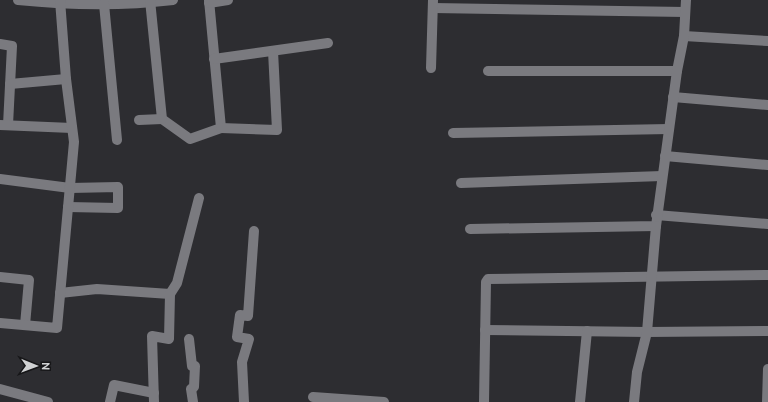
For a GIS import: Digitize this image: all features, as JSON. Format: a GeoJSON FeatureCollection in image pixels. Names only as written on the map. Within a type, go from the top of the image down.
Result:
{"type":"FeatureCollection","features":[{"type":"Feature","properties":{"kind":"street"},"geometry":{"type":"LineString","coordinates":[[18,0],[104,4],[173,0]]}},
{"type":"Feature","properties":{"kind":"street"},"geometry":{"type":"LineString","coordinates":[[221,128],[209,2],[228,0]]}},
{"type":"Feature","properties":{"kind":"street"},"geometry":{"type":"LineString","coordinates":[[634,402],[637,372],[647,332],[656,220],[677,70],[684,36],[684,12],[686,0]]}},
{"type":"Feature","properties":{"kind":"street"},"geometry":{"type":"LineString","coordinates":[[150,1],[162,119]]}},
{"type":"Feature","properties":{"kind":"street"},"geometry":{"type":"LineString","coordinates":[[0,323],[57,328],[74,142],[66,79],[60,2]]}},
{"type":"Feature","properties":{"kind":"street"},"geometry":{"type":"LineString","coordinates":[[104,4],[117,140]]}},
{"type":"Feature","properties":{"kind":"street"},"geometry":{"type":"LineString","coordinates":[[431,68],[433,4],[684,12]]}},
{"type":"Feature","properties":{"kind":"street"},"geometry":{"type":"LineString","coordinates":[[684,36],[768,40]]}},
{"type":"Feature","properties":{"kind":"street"},"geometry":{"type":"LineString","coordinates":[[214,59],[328,43]]}},
{"type":"Feature","properties":{"kind":"street"},"geometry":{"type":"LineString","coordinates":[[0,44],[12,46],[10,84],[4,125],[72,128]]}},
{"type":"Feature","properties":{"kind":"street"},"geometry":{"type":"LineString","coordinates":[[139,120],[162,119],[190,139],[221,128],[277,130],[273,51]]}},
{"type":"Feature","properties":{"kind":"street"},"geometry":{"type":"LineString","coordinates":[[488,71],[677,70]]}},
{"type":"Feature","properties":{"kind":"street"},"geometry":{"type":"LineString","coordinates":[[10,84],[66,79]]}},
{"type":"Feature","properties":{"kind":"street"},"geometry":{"type":"LineString","coordinates":[[673,97],[768,105]]}},
{"type":"Feature","properties":{"kind":"street"},"geometry":{"type":"LineString","coordinates":[[453,133],[669,129]]}},
{"type":"Feature","properties":{"kind":"street"},"geometry":{"type":"LineString","coordinates":[[665,156],[768,165]]}},
{"type":"Feature","properties":{"kind":"street"},"geometry":{"type":"LineString","coordinates":[[461,183],[662,176]]}},
{"type":"Feature","properties":{"kind":"street"},"geometry":{"type":"LineString","coordinates":[[0,180],[70,188],[118,187],[118,208],[68,208]]}},
{"type":"Feature","properties":{"kind":"street"},"geometry":{"type":"LineString","coordinates":[[110,402],[114,385],[154,398],[152,336],[169,339],[170,294],[177,283],[199,198]]}},
{"type":"Feature","properties":{"kind":"street"},"geometry":{"type":"LineString","coordinates":[[470,229],[656,220],[768,224]]}},
{"type":"Feature","properties":{"kind":"street"},"geometry":{"type":"LineString","coordinates":[[244,402],[242,362],[244,350],[249,339],[237,337],[240,315],[248,316],[254,231]]}},
{"type":"Feature","properties":{"kind":"street"},"geometry":{"type":"LineString","coordinates":[[484,402],[486,282],[488,279],[768,275]]}},
{"type":"Feature","properties":{"kind":"street"},"geometry":{"type":"LineString","coordinates":[[0,277],[29,280],[25,325]]}},
{"type":"Feature","properties":{"kind":"street"},"geometry":{"type":"LineString","coordinates":[[60,293],[97,289],[170,294]]}},
{"type":"Feature","properties":{"kind":"street"},"geometry":{"type":"LineString","coordinates":[[485,330],[647,332],[768,331]]}},
{"type":"Feature","properties":{"kind":"street"},"geometry":{"type":"LineString","coordinates":[[580,402],[587,331]]}},
{"type":"Feature","properties":{"kind":"street"},"geometry":{"type":"LineString","coordinates":[[189,339],[192,366],[196,366],[194,387],[191,389],[193,402]]}},
{"type":"Feature","properties":{"kind":"street"},"geometry":{"type":"LineString","coordinates":[[766,402],[768,369]]}},
{"type":"Feature","properties":{"kind":"street"},"geometry":{"type":"LineString","coordinates":[[0,389],[19,398],[48,402]]}},
{"type":"Feature","properties":{"kind":"street"},"geometry":{"type":"LineString","coordinates":[[313,397],[384,402]]}}]}
